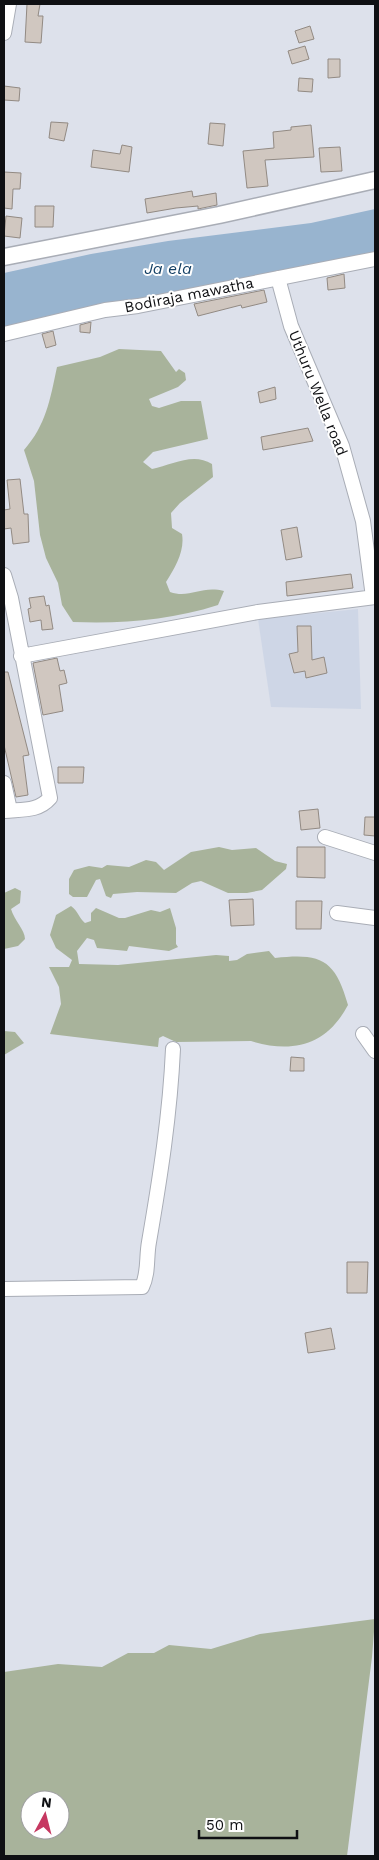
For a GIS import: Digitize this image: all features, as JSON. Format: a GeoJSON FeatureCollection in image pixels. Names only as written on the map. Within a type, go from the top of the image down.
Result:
{"type":"FeatureCollection","features":[{"type":"Feature","properties":{"kind":"street"},"geometry":{"type":"LineString","coordinates":[[4,32],[9,4]]}},
{"type":"Feature","properties":{"kind":"street"},"geometry":{"type":"LineString","coordinates":[[4,257],[219,214],[375,180]]}},
{"type":"Feature","properties":{"kind":"street","name":"Bodiraja mawatha"},"geometry":{"type":"LineString","coordinates":[[4,334],[106,310],[375,259]]}},
{"type":"Feature","properties":{"kind":"street","name":"Uthuru Wella road"},"geometry":{"type":"LineString","coordinates":[[278,278],[291,326],[342,446],[363,521],[374,597]]}},
{"type":"Feature","properties":{"kind":"street"},"geometry":{"type":"LineString","coordinates":[[4,576],[11,598],[50,798],[44,806],[7,811],[4,783]]}},
{"type":"Feature","properties":{"kind":"street"},"geometry":{"type":"LineString","coordinates":[[21,656],[212,619],[374,597]]}},
{"type":"Feature","properties":{"kind":"street"},"geometry":{"type":"LineString","coordinates":[[325,837],[375,853]]}},
{"type":"Feature","properties":{"kind":"street"},"geometry":{"type":"LineString","coordinates":[[337,913],[375,918]]}},
{"type":"Feature","properties":{"kind":"street"},"geometry":{"type":"LineString","coordinates":[[363,1034],[375,1051]]}},
{"type":"Feature","properties":{"kind":"street"},"geometry":{"type":"LineString","coordinates":[[4,1289],[142,1287],[148,1275],[148,1250],[166,1146],[173,1049]]}},
{"type":"Feature","properties":{"kind":"shaded area"},"geometry":{"type":"Polygon","coordinates":[[[358,609],[361,709],[271,707],[258,619],[358,609]]]}},
{"type":"Feature","properties":{"kind":"green space"},"geometry":{"type":"Polygon","coordinates":[[[119,349],[161,351],[176,372],[179,369],[185,373],[186,380],[178,387],[149,399],[152,406],[159,408],[181,401],[201,401],[208,439],[153,452],[143,462],[152,469],[190,459],[197,459],[212,464],[213,477],[180,503],[171,513],[172,528],[182,534],[183,540],[178,559],[166,582],[170,592],[177,594],[209,590],[224,591],[218,605],[183,614],[147,620],[73,622],[62,605],[58,583],[46,558],[40,535],[34,481],[24,450],[37,431],[46,412],[57,367],[100,357],[119,349]]]}},
{"type":"Feature","properties":{"kind":"green space"},"geometry":{"type":"Polygon","coordinates":[[[219,847],[232,850],[256,848],[275,861],[287,864],[286,869],[262,890],[247,893],[228,893],[201,881],[192,883],[176,893],[137,892],[113,894],[111,898],[106,896],[100,879],[96,880],[87,897],[73,897],[69,894],[69,879],[74,870],[89,866],[102,868],[107,865],[129,867],[146,860],[156,862],[164,870],[191,852],[219,847]]]}},
{"type":"Feature","properties":{"kind":"green space"},"geometry":{"type":"Polygon","coordinates":[[[15,888],[21,891],[20,903],[11,909],[25,939],[18,946],[4,949],[4,893],[15,888]]]}},
{"type":"Feature","properties":{"kind":"green space"},"geometry":{"type":"Polygon","coordinates":[[[71,906],[85,923],[91,921],[91,913],[96,908],[119,918],[125,918],[151,910],[160,912],[170,908],[176,928],[176,944],[178,947],[169,951],[129,946],[127,951],[97,948],[94,940],[87,938],[77,951],[79,964],[118,965],[216,955],[229,956],[229,961],[237,960],[247,954],[269,951],[275,958],[304,957],[324,962],[338,978],[348,1005],[340,1019],[330,1029],[307,1043],[295,1046],[266,1045],[251,1041],[176,1042],[163,1036],[159,1038],[158,1047],[50,1034],[61,1004],[59,987],[49,967],[69,967],[72,960],[56,948],[50,935],[56,915],[71,906]]]}},
{"type":"Feature","properties":{"kind":"green space"},"geometry":{"type":"Polygon","coordinates":[[[4,1031],[15,1032],[24,1043],[4,1055],[4,1031]]]}},
{"type":"Feature","properties":{"kind":"green space"},"geometry":{"type":"Polygon","coordinates":[[[375,1619],[347,1856],[4,1856],[4,1672],[58,1664],[102,1667],[128,1653],[154,1653],[169,1645],[211,1649],[260,1634],[375,1619]]]}},
{"type":"Feature","properties":{"kind":"water","name":"Ja ela"},"geometry":{"type":"Polygon","coordinates":[[[375,209],[375,255],[4,328],[4,273],[91,254],[168,241],[311,223],[375,209]]]}},
{"type":"Feature","properties":{"kind":"building"},"geometry":{"type":"Polygon","coordinates":[[[27,4],[40,4],[38,16],[43,16],[41,43],[25,42],[27,4]]]}},
{"type":"Feature","properties":{"kind":"building"},"geometry":{"type":"Polygon","coordinates":[[[310,26],[314,39],[299,43],[295,31],[310,26]]]}},
{"type":"Feature","properties":{"kind":"building"},"geometry":{"type":"Polygon","coordinates":[[[305,46],[309,59],[292,64],[288,51],[305,46]]]}},
{"type":"Feature","properties":{"kind":"building"},"geometry":{"type":"Polygon","coordinates":[[[328,59],[340,59],[340,77],[328,78],[328,59]]]}},
{"type":"Feature","properties":{"kind":"building"},"geometry":{"type":"Polygon","coordinates":[[[299,78],[313,79],[312,92],[298,91],[299,78]]]}},
{"type":"Feature","properties":{"kind":"building"},"geometry":{"type":"Polygon","coordinates":[[[4,86],[20,88],[19,101],[4,100],[4,86]]]}},
{"type":"Feature","properties":{"kind":"building"},"geometry":{"type":"Polygon","coordinates":[[[51,122],[68,123],[64,141],[49,138],[51,122]]]}},
{"type":"Feature","properties":{"kind":"building"},"geometry":{"type":"Polygon","coordinates":[[[210,123],[225,124],[223,146],[208,144],[210,123]]]}},
{"type":"Feature","properties":{"kind":"building"},"geometry":{"type":"Polygon","coordinates":[[[311,125],[314,157],[265,160],[268,186],[247,188],[243,151],[274,148],[273,132],[291,130],[291,127],[311,125]]]}},
{"type":"Feature","properties":{"kind":"building"},"geometry":{"type":"Polygon","coordinates":[[[122,145],[132,147],[129,172],[91,167],[93,150],[120,154],[122,145]]]}},
{"type":"Feature","properties":{"kind":"building"},"geometry":{"type":"Polygon","coordinates":[[[340,147],[342,171],[321,172],[319,148],[340,147]]]}},
{"type":"Feature","properties":{"kind":"building"},"geometry":{"type":"Polygon","coordinates":[[[4,172],[21,173],[20,189],[13,189],[12,209],[4,208],[4,172]]]}},
{"type":"Feature","properties":{"kind":"building"},"geometry":{"type":"Polygon","coordinates":[[[192,191],[193,197],[216,193],[217,205],[198,209],[198,206],[147,213],[145,199],[192,191]]]}},
{"type":"Feature","properties":{"kind":"building"},"geometry":{"type":"Polygon","coordinates":[[[35,206],[54,206],[53,227],[35,227],[35,206]]]}},
{"type":"Feature","properties":{"kind":"building"},"geometry":{"type":"Polygon","coordinates":[[[6,216],[22,218],[20,238],[4,236],[6,216]]]}},
{"type":"Feature","properties":{"kind":"building"},"geometry":{"type":"Polygon","coordinates":[[[344,274],[345,288],[328,290],[327,278],[344,274]]]}},
{"type":"Feature","properties":{"kind":"building"},"geometry":{"type":"Polygon","coordinates":[[[264,290],[267,302],[242,308],[241,305],[198,316],[194,304],[264,290]]]}},
{"type":"Feature","properties":{"kind":"building"},"geometry":{"type":"Polygon","coordinates":[[[91,322],[90,333],[80,332],[80,325],[91,322]]]}},
{"type":"Feature","properties":{"kind":"building"},"geometry":{"type":"Polygon","coordinates":[[[53,331],[56,345],[46,348],[42,334],[53,331]]]}},
{"type":"Feature","properties":{"kind":"building"},"geometry":{"type":"Polygon","coordinates":[[[275,387],[276,399],[260,403],[258,392],[275,387]]]}},
{"type":"Feature","properties":{"kind":"building"},"geometry":{"type":"Polygon","coordinates":[[[308,428],[313,441],[263,450],[261,437],[308,428]]]}},
{"type":"Feature","properties":{"kind":"building"},"geometry":{"type":"Polygon","coordinates":[[[20,479],[24,514],[28,514],[29,542],[13,544],[11,528],[4,529],[4,510],[10,509],[7,480],[20,479]]]}},
{"type":"Feature","properties":{"kind":"building"},"geometry":{"type":"Polygon","coordinates":[[[297,527],[302,557],[286,560],[281,530],[297,527]]]}},
{"type":"Feature","properties":{"kind":"building"},"geometry":{"type":"Polygon","coordinates":[[[351,574],[353,588],[287,596],[286,582],[351,574]]]}},
{"type":"Feature","properties":{"kind":"building"},"geometry":{"type":"Polygon","coordinates":[[[44,596],[46,606],[49,605],[53,629],[42,630],[41,620],[30,622],[28,609],[31,608],[29,598],[44,596]]]}},
{"type":"Feature","properties":{"kind":"building"},"geometry":{"type":"Polygon","coordinates":[[[297,626],[311,626],[312,660],[324,657],[327,673],[306,678],[305,671],[294,673],[289,654],[298,652],[297,626]]]}},
{"type":"Feature","properties":{"kind":"building"},"geometry":{"type":"Polygon","coordinates":[[[57,658],[60,671],[64,670],[67,683],[59,685],[63,711],[43,715],[33,663],[57,658]]]}},
{"type":"Feature","properties":{"kind":"building"},"geometry":{"type":"Polygon","coordinates":[[[4,672],[8,672],[29,755],[23,756],[28,795],[16,797],[4,745],[4,672]]]}},
{"type":"Feature","properties":{"kind":"building"},"geometry":{"type":"Polygon","coordinates":[[[58,767],[84,767],[83,783],[58,783],[58,767]]]}},
{"type":"Feature","properties":{"kind":"building"},"geometry":{"type":"Polygon","coordinates":[[[318,809],[320,828],[301,830],[299,811],[318,809]]]}},
{"type":"Feature","properties":{"kind":"building"},"geometry":{"type":"Polygon","coordinates":[[[365,817],[375,817],[375,836],[364,835],[365,817]]]}},
{"type":"Feature","properties":{"kind":"building"},"geometry":{"type":"Polygon","coordinates":[[[297,847],[325,847],[325,878],[297,877],[297,847]]]}},
{"type":"Feature","properties":{"kind":"building"},"geometry":{"type":"Polygon","coordinates":[[[253,899],[254,925],[231,926],[229,900],[253,899]]]}},
{"type":"Feature","properties":{"kind":"building"},"geometry":{"type":"Polygon","coordinates":[[[296,901],[322,901],[321,929],[296,929],[296,901]]]}},
{"type":"Feature","properties":{"kind":"building"},"geometry":{"type":"Polygon","coordinates":[[[291,1057],[304,1058],[304,1071],[290,1071],[291,1057]]]}},
{"type":"Feature","properties":{"kind":"building"},"geometry":{"type":"Polygon","coordinates":[[[347,1262],[368,1262],[367,1293],[347,1293],[347,1262]]]}},
{"type":"Feature","properties":{"kind":"building"},"geometry":{"type":"Polygon","coordinates":[[[331,1328],[335,1349],[308,1353],[305,1333],[331,1328]]]}}]}
